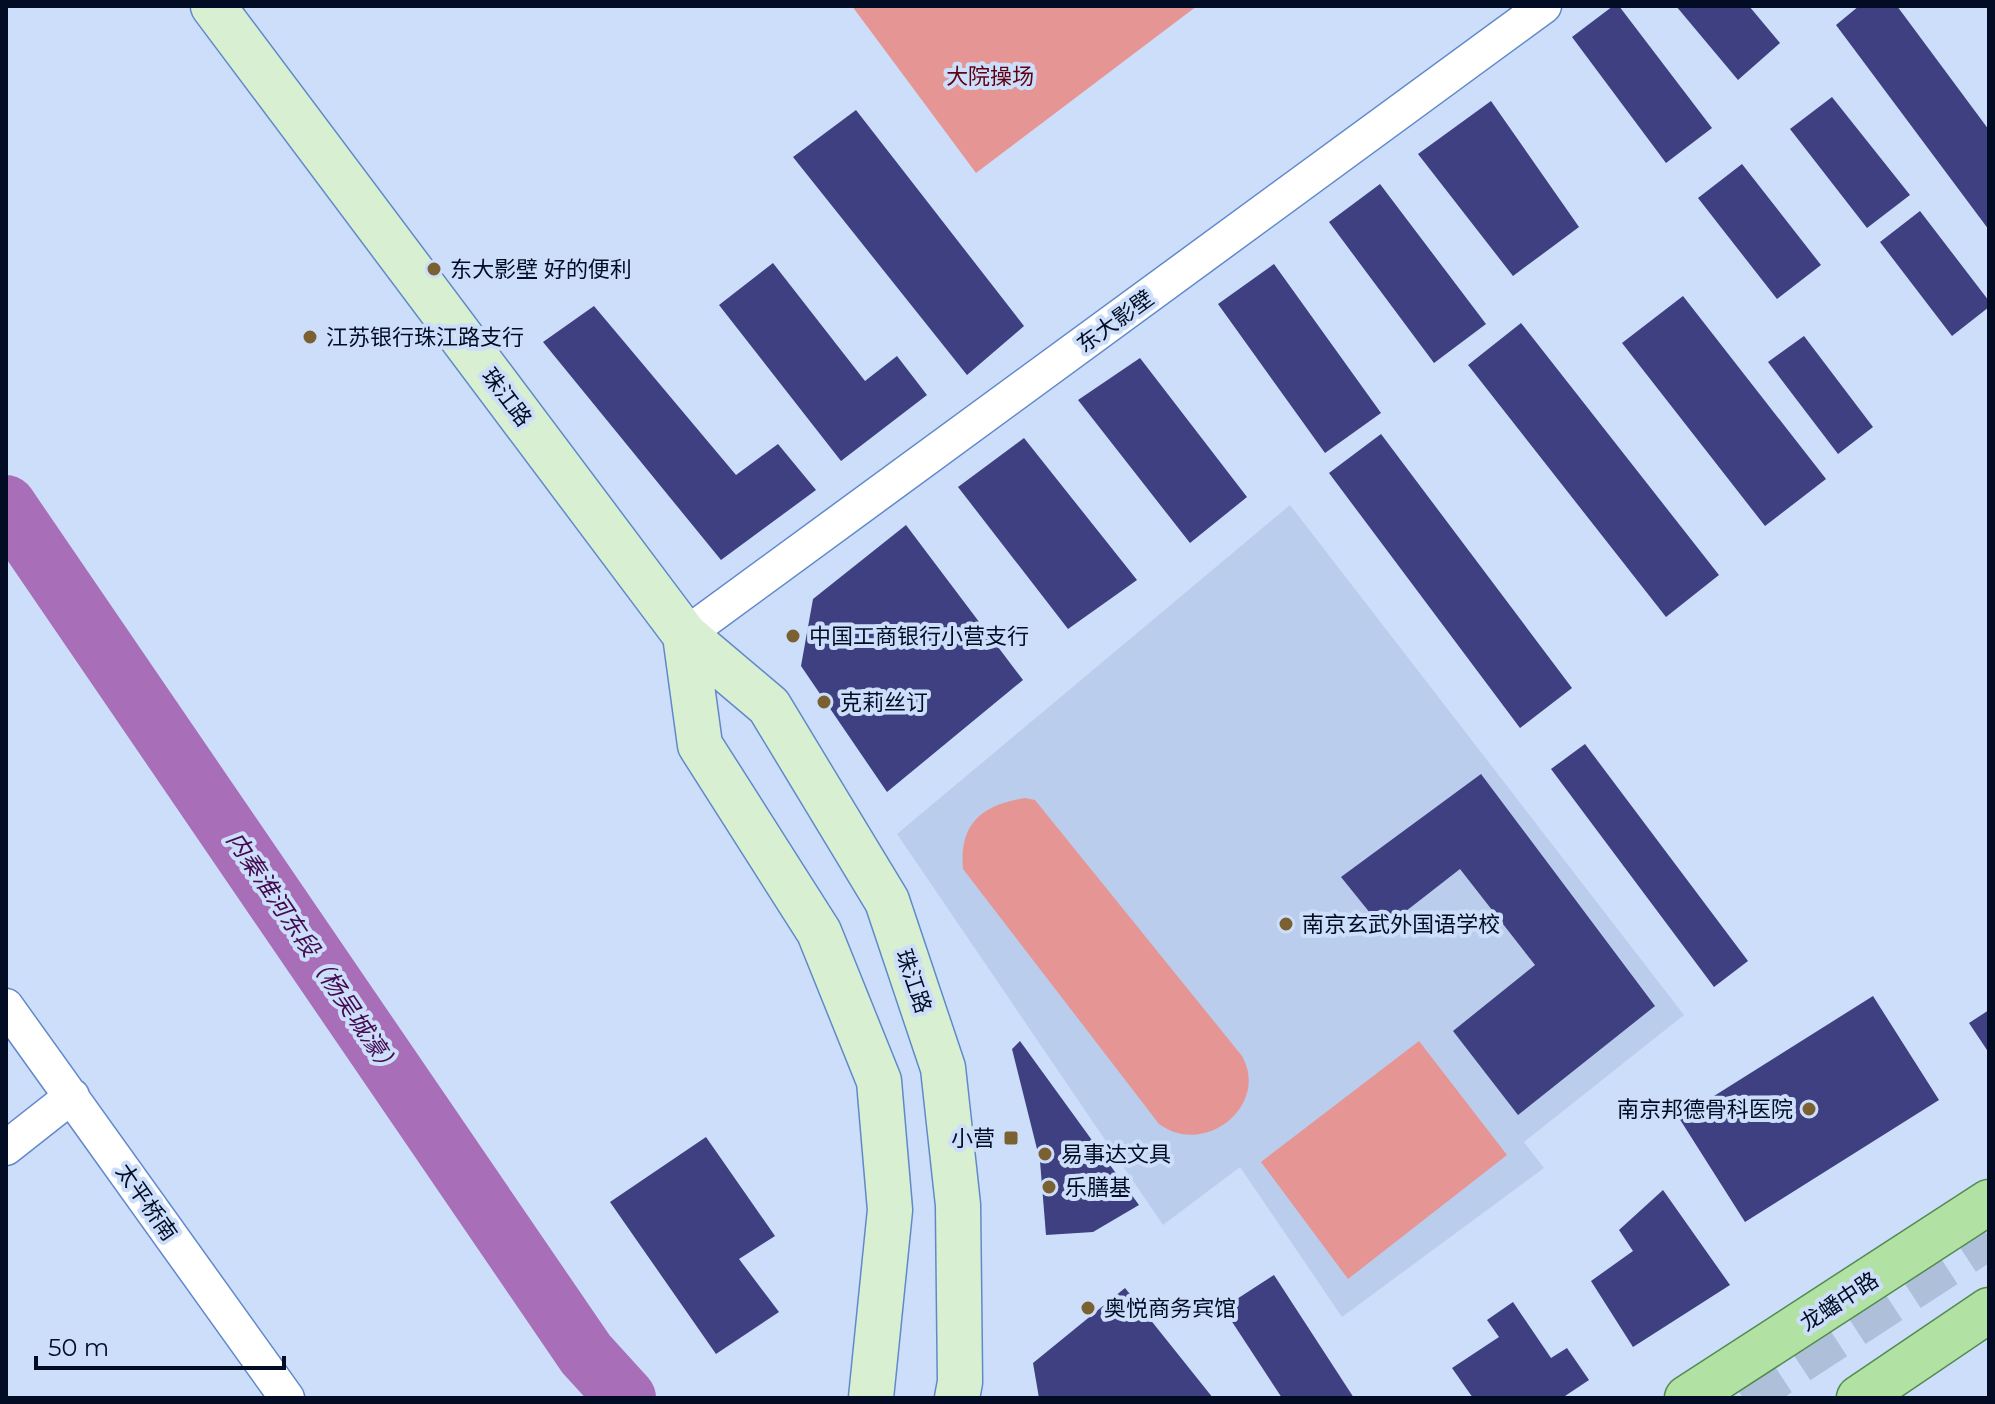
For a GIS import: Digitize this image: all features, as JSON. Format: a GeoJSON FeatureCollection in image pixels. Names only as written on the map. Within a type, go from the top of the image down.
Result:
{"type":"FeatureCollection","features":[{"type":"Feature","properties":{"kind":"main road","name":"珠江路"},"geometry":{"type":"LineString","coordinates":[[213,6],[685,635],[769,706],[887,901],[943,1068],[958,1205],[960,1382],[957,1398]]}},
{"type":"Feature","properties":{"kind":"main road","name":"珠江路"},"geometry":{"type":"LineString","coordinates":[[685,635],[700,745],[819,932],[879,1081],[890,1210],[871,1398]]}},
{"type":"Feature","properties":{"kind":"main road","name":"龙蟠中路"},"geometry":{"type":"LineString","coordinates":[[1687,1398],[1989,1202]]}},
{"type":"Feature","properties":{"kind":"main road"},"geometry":{"type":"LineString","coordinates":[[1859,1398],[1989,1310]]}},
{"type":"Feature","properties":{"kind":"street","name":"东大影壁"},"geometry":{"type":"LineString","coordinates":[[685,635],[1544,6]]}},
{"type":"Feature","properties":{"kind":"street","name":"太平桥南"},"geometry":{"type":"LineString","coordinates":[[6,1006],[287,1398]]}},
{"type":"Feature","properties":{"kind":"street"},"geometry":{"type":"LineString","coordinates":[[6,1148],[72,1096]]}},
{"type":"Feature","properties":{"kind":"shaded area","name":"南京玄武外国语学校"},"geometry":{"type":"Polygon","coordinates":[[[1290,505],[1684,1015],[1524,1142],[1544,1168],[1342,1317],[1240,1167],[1163,1225],[897,834],[1290,505]]]}},
{"type":"Feature","properties":{"kind":"green space","name":"大院操场"},"geometry":{"type":"Polygon","coordinates":[[[852,6],[1197,6],[976,173],[852,6]]]}},
{"type":"Feature","properties":{"kind":"green space"},"geometry":{"type":"Polygon","coordinates":[[[1025,798],[1035,800],[1242,1056],[1248,1074],[1247,1092],[1240,1108],[1228,1121],[1213,1130],[1195,1135],[1177,1133],[1159,1124],[963,869],[965,839],[976,819],[985,811],[1025,798]]]}},
{"type":"Feature","properties":{"kind":"green space"},"geometry":{"type":"Polygon","coordinates":[[[1419,1041],[1507,1155],[1348,1279],[1261,1162],[1419,1041]]]}},
{"type":"Feature","properties":{"kind":"building"},"geometry":{"type":"Polygon","coordinates":[[[1613,6],[1619,6],[1712,128],[1666,163],[1572,37],[1613,6]]]}},
{"type":"Feature","properties":{"kind":"building"},"geometry":{"type":"Polygon","coordinates":[[[1676,6],[1749,6],[1780,43],[1738,80],[1676,6]]]}},
{"type":"Feature","properties":{"kind":"building"},"geometry":{"type":"Polygon","coordinates":[[[1859,6],[1897,6],[1989,130],[1989,230],[1836,25],[1859,6]]]}},
{"type":"Feature","properties":{"kind":"building"},"geometry":{"type":"Polygon","coordinates":[[[1832,97],[1910,195],[1867,228],[1790,129],[1832,97]]]}},
{"type":"Feature","properties":{"kind":"building"},"geometry":{"type":"Polygon","coordinates":[[[1491,101],[1579,227],[1513,276],[1418,154],[1491,101]]]}},
{"type":"Feature","properties":{"kind":"building"},"geometry":{"type":"Polygon","coordinates":[[[856,110],[1024,326],[967,375],[793,157],[856,110]]]}},
{"type":"Feature","properties":{"kind":"building"},"geometry":{"type":"Polygon","coordinates":[[[1742,164],[1821,265],[1777,299],[1698,198],[1742,164]]]}},
{"type":"Feature","properties":{"kind":"building"},"geometry":{"type":"Polygon","coordinates":[[[1380,184],[1486,324],[1434,363],[1329,222],[1380,184]]]}},
{"type":"Feature","properties":{"kind":"building"},"geometry":{"type":"Polygon","coordinates":[[[1920,211],[1989,301],[1989,307],[1952,336],[1880,242],[1920,211]]]}},
{"type":"Feature","properties":{"kind":"building"},"geometry":{"type":"Polygon","coordinates":[[[773,263],[865,381],[897,356],[927,395],[841,461],[719,305],[773,263]]]}},
{"type":"Feature","properties":{"kind":"building"},"geometry":{"type":"Polygon","coordinates":[[[1274,264],[1381,413],[1325,453],[1218,304],[1274,264]]]}},
{"type":"Feature","properties":{"kind":"building"},"geometry":{"type":"Polygon","coordinates":[[[1683,296],[1826,479],[1765,526],[1622,343],[1683,296]]]}},
{"type":"Feature","properties":{"kind":"building"},"geometry":{"type":"Polygon","coordinates":[[[594,306],[736,475],[778,444],[816,490],[721,560],[543,342],[594,306]]]}},
{"type":"Feature","properties":{"kind":"building"},"geometry":{"type":"Polygon","coordinates":[[[1521,323],[1719,575],[1666,617],[1468,365],[1521,323]]]}},
{"type":"Feature","properties":{"kind":"building"},"geometry":{"type":"Polygon","coordinates":[[[1804,336],[1873,427],[1838,454],[1768,362],[1804,336]]]}},
{"type":"Feature","properties":{"kind":"building"},"geometry":{"type":"Polygon","coordinates":[[[1140,358],[1247,497],[1190,543],[1078,400],[1140,358]]]}},
{"type":"Feature","properties":{"kind":"building"},"geometry":{"type":"Polygon","coordinates":[[[1381,434],[1572,688],[1520,728],[1329,473],[1381,434]]]}},
{"type":"Feature","properties":{"kind":"building"},"geometry":{"type":"Polygon","coordinates":[[[1024,438],[1137,580],[1068,629],[958,487],[1024,438]]]}},
{"type":"Feature","properties":{"kind":"building"},"geometry":{"type":"Polygon","coordinates":[[[906,525],[1023,680],[887,792],[801,666],[813,599],[906,525]]]}},
{"type":"Feature","properties":{"kind":"building"},"geometry":{"type":"Polygon","coordinates":[[[1585,744],[1748,961],[1714,987],[1551,769],[1585,744]]]}},
{"type":"Feature","properties":{"kind":"building"},"geometry":{"type":"Polygon","coordinates":[[[1481,774],[1655,1006],[1518,1115],[1453,1031],[1535,965],[1460,869],[1383,929],[1341,877],[1481,774]]]}},
{"type":"Feature","properties":{"kind":"building","name":"南京邦德骨科医院"},"geometry":{"type":"Polygon","coordinates":[[[1873,996],[1939,1100],[1745,1222],[1679,1118],[1873,996]]]}},
{"type":"Feature","properties":{"kind":"building"},"geometry":{"type":"Polygon","coordinates":[[[1989,1010],[1989,1053],[1969,1023],[1989,1010]]]}},
{"type":"Feature","properties":{"kind":"building"},"geometry":{"type":"Polygon","coordinates":[[[1020,1041],[1139,1205],[1093,1232],[1046,1235],[1040,1161],[1012,1049],[1020,1041]]]}},
{"type":"Feature","properties":{"kind":"building"},"geometry":{"type":"Polygon","coordinates":[[[706,1137],[775,1236],[739,1259],[779,1312],[716,1354],[610,1202],[706,1137]]]}},
{"type":"Feature","properties":{"kind":"building"},"geometry":{"type":"Polygon","coordinates":[[[1663,1190],[1730,1285],[1633,1347],[1591,1281],[1633,1251],[1619,1230],[1663,1190]]]}},
{"type":"Feature","properties":{"kind":"building"},"geometry":{"type":"Polygon","coordinates":[[[1274,1275],[1354,1398],[1282,1398],[1223,1308],[1274,1275]]]}},
{"type":"Feature","properties":{"kind":"building"},"geometry":{"type":"Polygon","coordinates":[[[1125,1288],[1213,1398],[1039,1398],[1033,1363],[1125,1288]]]}},
{"type":"Feature","properties":{"kind":"building"},"geometry":{"type":"Polygon","coordinates":[[[1513,1302],[1551,1358],[1567,1348],[1589,1380],[1562,1398],[1473,1398],[1452,1368],[1499,1337],[1487,1320],[1513,1302]]]}},
{"type":"Feature","properties":{"kind":"waterway","name":"内秦淮河东段（杨吴城濠）"},"geometry":{"type":"LineString","coordinates":[[6,505],[586,1354],[626,1398]]}},
{"type":"Feature","properties":{"kind":"tunnel"},"geometry":{"type":"LineString","coordinates":[[1743,1398],[1989,1237]]}},
{"type":"Feature","properties":{"kind":"place","name":"东大影壁 好的便利"},"geometry":{"type":"Point","coordinates":[434,269]}},
{"type":"Feature","properties":{"kind":"place","name":"江苏银行珠江路支行"},"geometry":{"type":"Point","coordinates":[310,337]}},
{"type":"Feature","properties":{"kind":"place","name":"中国工商银行小营支行"},"geometry":{"type":"Point","coordinates":[793,636]}},
{"type":"Feature","properties":{"kind":"place","name":"克莉丝订"},"geometry":{"type":"Point","coordinates":[824,702]}},
{"type":"Feature","properties":{"kind":"place","name":"南京玄武外国语学校"},"geometry":{"type":"Point","coordinates":[1286,924]}},
{"type":"Feature","properties":{"kind":"place","name":"南京邦德骨科医院"},"geometry":{"type":"Point","coordinates":[1809,1109]}},
{"type":"Feature","properties":{"kind":"place","name":"小营"},"geometry":{"type":"Point","coordinates":[1011,1138]}},
{"type":"Feature","properties":{"kind":"place","name":"易事达文具"},"geometry":{"type":"Point","coordinates":[1045,1154]}},
{"type":"Feature","properties":{"kind":"place","name":"乐膳基"},"geometry":{"type":"Point","coordinates":[1049,1187]}},
{"type":"Feature","properties":{"kind":"place","name":"奥悦商务宾馆"},"geometry":{"type":"Point","coordinates":[1088,1308]}}]}
